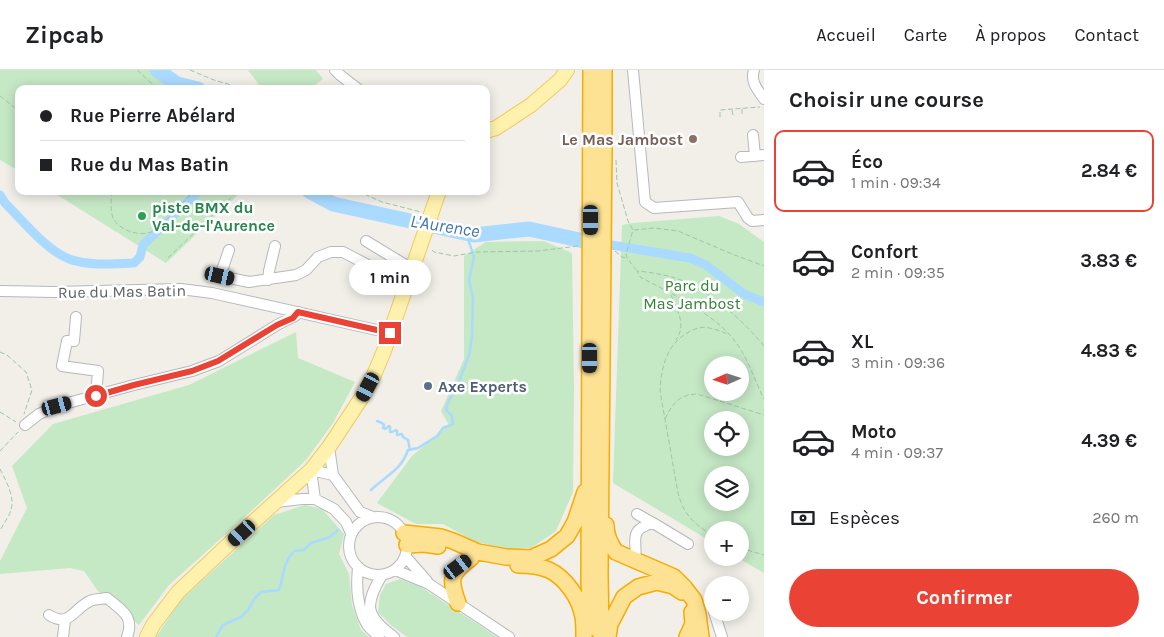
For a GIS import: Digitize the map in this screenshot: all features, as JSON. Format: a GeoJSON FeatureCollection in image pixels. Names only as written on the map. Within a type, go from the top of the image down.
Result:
{"type":"FeatureCollection","features":[{"type":"Feature","properties":{"kind":"highway"},"geometry":{"type":"LineString","coordinates":[[591,70],[595,476],[601,637]]}},
{"type":"Feature","properties":{"kind":"highway"},"geometry":{"type":"LineString","coordinates":[[591,637],[589,580],[595,476],[604,145],[604,70]]}},
{"type":"Feature","properties":{"kind":"highway"},"geometry":{"type":"LineString","coordinates":[[405,545],[441,537],[478,552],[506,557],[531,558],[551,549],[567,536],[595,476]]}},
{"type":"Feature","properties":{"kind":"highway"},"geometry":{"type":"LineString","coordinates":[[595,476],[606,496],[606,532],[611,547],[616,552],[674,577],[694,600],[701,637]]}},
{"type":"Feature","properties":{"kind":"highway"},"geometry":{"type":"LineString","coordinates":[[405,545],[424,544],[437,546],[488,562],[532,566],[550,570],[568,585],[577,599],[583,618],[584,637]]}},
{"type":"Feature","properties":{"kind":"highway"},"geometry":{"type":"LineString","coordinates":[[458,603],[453,589],[452,578],[458,567],[471,558]]}},
{"type":"Feature","properties":{"kind":"highway"},"geometry":{"type":"LineString","coordinates":[[608,637],[610,624],[624,597],[638,587],[657,582],[678,589],[690,604],[692,624],[687,637]]}},
{"type":"Feature","properties":{"kind":"main road"},"geometry":{"type":"LineString","coordinates":[[490,130],[496,128],[531,105],[560,80],[567,70]]}},
{"type":"Feature","properties":{"kind":"main road"},"geometry":{"type":"LineString","coordinates":[[147,637],[153,624],[178,592],[311,470],[329,447],[362,397],[373,376],[390,333],[438,195]]}},
{"type":"Feature","properties":{"kind":"street"},"geometry":{"type":"LineString","coordinates":[[335,70],[353,85]]}},
{"type":"Feature","properties":{"kind":"street"},"geometry":{"type":"LineString","coordinates":[[633,70],[645,202],[654,208],[738,202],[752,221],[764,220]]}},
{"type":"Feature","properties":{"kind":"street"},"geometry":{"type":"LineString","coordinates":[[754,70],[753,82],[764,99]]}},
{"type":"Feature","properties":{"kind":"street"},"geometry":{"type":"LineString","coordinates":[[741,158],[759,156],[753,135]]}},
{"type":"Feature","properties":{"kind":"street"},"geometry":{"type":"LineString","coordinates":[[366,241],[412,268]]}},
{"type":"Feature","properties":{"kind":"street"},"geometry":{"type":"LineString","coordinates":[[268,280],[275,246]]}},
{"type":"Feature","properties":{"kind":"street"},"geometry":{"type":"LineString","coordinates":[[229,250],[220,276],[249,282],[296,275],[306,270],[318,257],[331,252],[343,252],[406,286]]}},
{"type":"Feature","properties":{"kind":"street","name":"Rue du Mas Batin"},"geometry":{"type":"LineString","coordinates":[[0,291],[54,292],[181,289],[212,293],[390,333]]}},
{"type":"Feature","properties":{"kind":"street"},"geometry":{"type":"LineString","coordinates":[[24,425],[39,414],[57,406],[192,371],[218,361],[277,325],[293,318],[298,312]]}},
{"type":"Feature","properties":{"kind":"street"},"geometry":{"type":"LineString","coordinates":[[76,317],[74,341],[67,341],[62,366],[98,371],[96,396]]}},
{"type":"Feature","properties":{"kind":"street"},"geometry":{"type":"LineString","coordinates":[[329,447],[333,476],[360,512],[373,517]]}},
{"type":"Feature","properties":{"kind":"street"},"geometry":{"type":"LineString","coordinates":[[315,499],[311,470],[333,476]]}},
{"type":"Feature","properties":{"kind":"street"},"geometry":{"type":"LineString","coordinates":[[276,502],[315,499],[334,509],[346,522],[351,533]]}},
{"type":"Feature","properties":{"kind":"street"},"geometry":{"type":"LineString","coordinates":[[637,514],[688,544]]}},
{"type":"Feature","properties":{"kind":"street"},"geometry":{"type":"LineString","coordinates":[[405,545],[401,564],[395,570],[382,575],[374,575],[365,573],[358,568],[352,560],[348,542],[356,525],[364,520],[373,517],[391,520],[398,525],[405,545],[429,584]]}},
{"type":"Feature","properties":{"kind":"street"},"geometry":{"type":"LineString","coordinates":[[635,560],[634,542],[637,532],[643,526],[653,523]]}},
{"type":"Feature","properties":{"kind":"street"},"geometry":{"type":"LineString","coordinates":[[358,568],[356,584],[360,608],[368,626],[379,637]]}},
{"type":"Feature","properties":{"kind":"street"},"geometry":{"type":"LineString","coordinates":[[395,570],[429,584],[509,637]]}},
{"type":"Feature","properties":{"kind":"street"},"geometry":{"type":"LineString","coordinates":[[382,575],[374,589],[369,604],[371,614],[377,623],[394,637]]}},
{"type":"Feature","properties":{"kind":"street"},"geometry":{"type":"LineString","coordinates":[[48,615],[56,620],[65,620],[91,601],[106,598],[126,614],[129,621],[127,637]]}},
{"type":"Feature","properties":{"kind":"street"},"geometry":{"type":"LineString","coordinates":[[63,637],[65,620]]}},
{"type":"Feature","properties":{"kind":"street"},"geometry":{"type":"LineString","coordinates":[[717,621],[722,637]]}},
{"type":"Feature","properties":{"kind":"path"},"geometry":{"type":"LineString","coordinates":[[137,70],[154,85]]}},
{"type":"Feature","properties":{"kind":"path"},"geometry":{"type":"LineString","coordinates":[[190,70],[214,80],[233,85]]}},
{"type":"Feature","properties":{"kind":"path"},"geometry":{"type":"LineString","coordinates":[[0,96],[15,108]]}},
{"type":"Feature","properties":{"kind":"path"},"geometry":{"type":"LineString","coordinates":[[720,117],[720,110],[764,106]]}},
{"type":"Feature","properties":{"kind":"path"},"geometry":{"type":"LineString","coordinates":[[742,108],[742,115]]}},
{"type":"Feature","properties":{"kind":"path"},"geometry":{"type":"LineString","coordinates":[[732,109],[733,116]]}},
{"type":"Feature","properties":{"kind":"path"},"geometry":{"type":"LineString","coordinates":[[616,155],[617,183],[628,221],[634,230]]}},
{"type":"Feature","properties":{"kind":"path"},"geometry":{"type":"LineString","coordinates":[[112,195],[113,218],[118,224],[124,229],[145,233],[159,226],[190,195]]}},
{"type":"Feature","properties":{"kind":"path"},"geometry":{"type":"LineString","coordinates":[[168,258],[234,195]]}},
{"type":"Feature","properties":{"kind":"path"},"geometry":{"type":"LineString","coordinates":[[367,195],[382,202],[431,217]]}},
{"type":"Feature","properties":{"kind":"path"},"geometry":{"type":"LineString","coordinates":[[634,230],[654,228],[678,230],[764,266]]}},
{"type":"Feature","properties":{"kind":"path"},"geometry":{"type":"LineString","coordinates":[[634,230],[626,254],[640,277],[707,316],[729,334],[739,347],[764,399]]}},
{"type":"Feature","properties":{"kind":"path"},"geometry":{"type":"LineString","coordinates":[[424,236],[434,252],[454,256],[477,252],[538,251],[584,246]]}},
{"type":"Feature","properties":{"kind":"path"},"geometry":{"type":"LineString","coordinates":[[612,250],[627,258]]}},
{"type":"Feature","properties":{"kind":"path"},"geometry":{"type":"LineString","coordinates":[[637,272],[656,273],[686,282],[726,308],[744,323],[764,346]]}},
{"type":"Feature","properties":{"kind":"path"},"geometry":{"type":"LineString","coordinates":[[670,293],[682,324],[680,333],[666,357],[661,375],[660,391],[682,506],[691,519],[704,529]]}},
{"type":"Feature","properties":{"kind":"path"},"geometry":{"type":"LineString","coordinates":[[676,341],[692,330],[703,327],[729,334]]}},
{"type":"Feature","properties":{"kind":"path"},"geometry":{"type":"LineString","coordinates":[[0,352],[26,372],[32,390],[25,409],[24,425],[0,451]]}},
{"type":"Feature","properties":{"kind":"path"},"geometry":{"type":"LineString","coordinates":[[665,420],[671,406],[678,399],[697,394],[764,415]]}},
{"type":"Feature","properties":{"kind":"path"},"geometry":{"type":"LineString","coordinates":[[0,412],[24,425]]}},
{"type":"Feature","properties":{"kind":"path"},"geometry":{"type":"LineString","coordinates":[[0,469],[12,496],[11,509],[0,531]]}},
{"type":"Feature","properties":{"kind":"path"},"geometry":{"type":"LineString","coordinates":[[749,551],[764,555]]}},
{"type":"Feature","properties":{"kind":"green space"},"geometry":{"type":"Polygon","coordinates":[[[0,70],[152,70],[181,85],[15,85],[15,169],[0,160],[0,70]]]}},
{"type":"Feature","properties":{"kind":"green space"},"geometry":{"type":"Polygon","coordinates":[[[248,70],[316,70],[323,79],[315,85],[259,85],[248,70]]]}},
{"type":"Feature","properties":{"kind":"green space"},"geometry":{"type":"Polygon","coordinates":[[[57,195],[238,195],[166,263],[57,195]]]}},
{"type":"Feature","properties":{"kind":"green space","name":"Parc du Mas Jambost"},"geometry":{"type":"Polygon","coordinates":[[[719,216],[739,224],[764,242],[764,573],[749,564],[749,521],[704,521],[704,537],[613,483],[622,225],[719,216]]]}},
{"type":"Feature","properties":{"kind":"green space"},"geometry":{"type":"Polygon","coordinates":[[[544,241],[572,253],[573,492],[556,531],[531,548],[505,549],[474,541],[443,524],[416,524],[377,503],[412,456],[449,425],[441,411],[464,359],[464,256],[486,242],[544,241]]]}},
{"type":"Feature","properties":{"kind":"green space"},"geometry":{"type":"Polygon","coordinates":[[[296,332],[298,358],[355,382],[333,423],[306,460],[169,585],[139,625],[98,591],[84,571],[70,568],[0,574],[0,561],[27,508],[12,466],[53,424],[189,385],[296,332]]]}},
{"type":"Feature","properties":{"kind":"green space"},"geometry":{"type":"Polygon","coordinates":[[[305,505],[322,509],[344,534],[339,554],[349,574],[352,605],[361,630],[369,637],[156,637],[181,600],[274,515],[305,505]]]}},
{"type":"Feature","properties":{"kind":"green space"},"geometry":{"type":"Polygon","coordinates":[[[400,579],[421,587],[497,637],[407,637],[378,612],[380,595],[386,584],[400,579]]]}},
{"type":"Feature","properties":{"kind":"waterway","name":"L'Aurence"},"geometry":{"type":"LineString","coordinates":[[157,70],[181,85]]}},
{"type":"Feature","properties":{"kind":"waterway","name":"L'Aurence"},"geometry":{"type":"LineString","coordinates":[[0,195],[5,203],[35,234],[60,255],[76,261],[93,264],[134,263],[140,257],[143,245],[195,195]]}},
{"type":"Feature","properties":{"kind":"waterway","name":"L'Aurence"},"geometry":{"type":"LineString","coordinates":[[316,195],[333,204],[474,235],[529,229],[584,241]]}},
{"type":"Feature","properties":{"kind":"waterway"},"geometry":{"type":"LineString","coordinates":[[371,490],[397,468],[408,450],[418,448],[437,436],[443,428],[453,424],[452,416],[446,410],[469,355],[472,337],[473,298],[469,280],[474,257],[466,233]]}},
{"type":"Feature","properties":{"kind":"waterway","name":"L'Aurence"},"geometry":{"type":"LineString","coordinates":[[611,245],[690,258],[706,265],[744,294],[764,302]]}},
{"type":"Feature","properties":{"kind":"waterway"},"geometry":{"type":"LineString","coordinates":[[377,421],[382,423],[385,429],[389,426],[390,432],[396,430],[397,435],[402,434],[408,440],[410,450]]}},
{"type":"Feature","properties":{"kind":"waterway"},"geometry":{"type":"LineString","coordinates":[[216,637],[223,625],[241,617],[261,592],[279,590],[285,566],[294,551],[304,550],[311,543],[330,537],[338,530]]}},
{"type":"Feature","properties":{"kind":"place","name":"Le Mas Jambost"},"geometry":{"type":"Point","coordinates":[693,139]}},
{"type":"Feature","properties":{"kind":"place","name":"piste BMX du Val-de-l'Aurence"},"geometry":{"type":"Point","coordinates":[142,216]}},
{"type":"Feature","properties":{"kind":"place","name":"Axe Experts"},"geometry":{"type":"Point","coordinates":[428,386]}},
{"type":"Feature","properties":{"kind":"route"},"geometry":{"type":"LineString","coordinates":[[96,396],[192,371],[218,361],[277,325],[293,318],[298,312],[390,333]]}}]}
